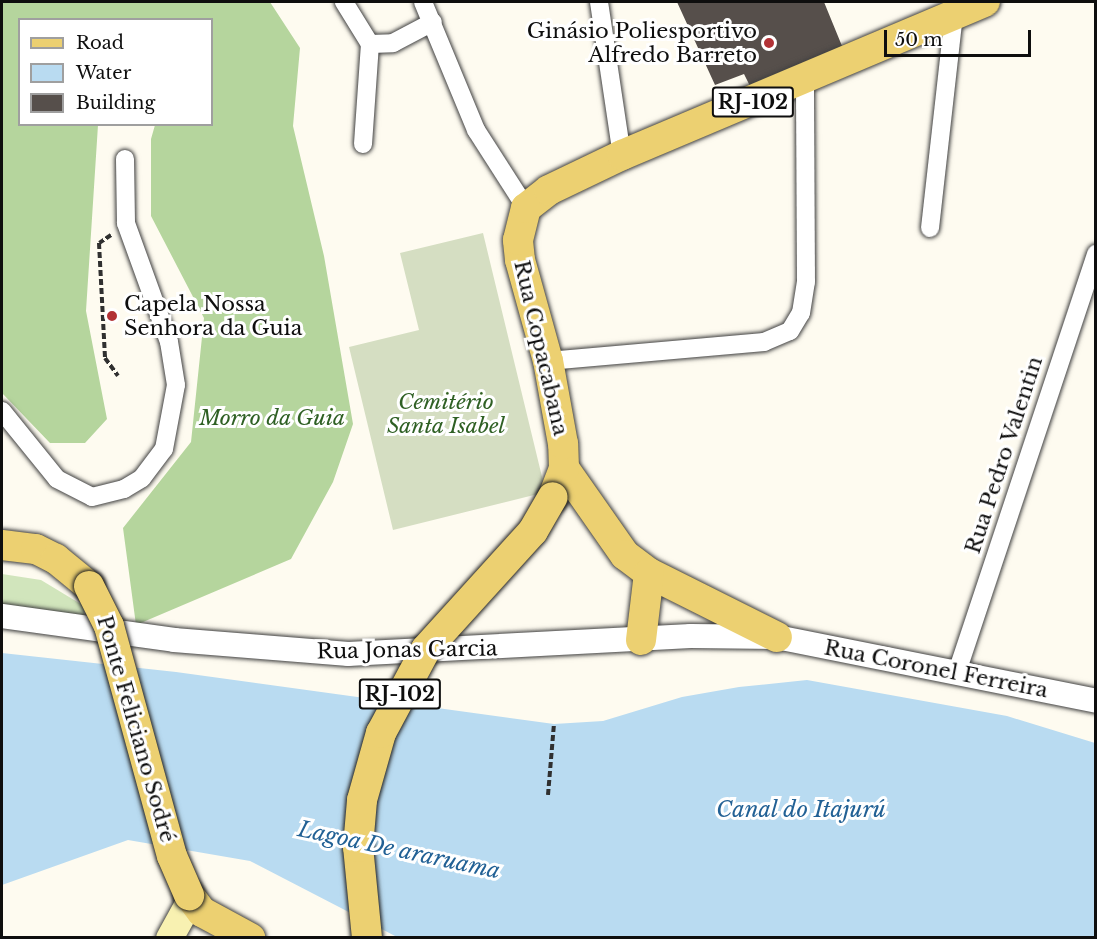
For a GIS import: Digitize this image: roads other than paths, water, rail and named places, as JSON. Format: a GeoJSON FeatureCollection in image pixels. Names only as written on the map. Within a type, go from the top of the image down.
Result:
{"type":"FeatureCollection","features":[{"type":"Feature","properties":{"kind":"main road","name":"RJ-102"},"geometry":{"type":"LineString","coordinates":[[526,208],[549,190],[622,155],[805,80],[970,6]]}},
{"type":"Feature","properties":{"kind":"main road","name":"Rua Copacabana"},"geometry":{"type":"LineString","coordinates":[[526,208],[518,240],[520,260],[548,361],[564,468]]}},
{"type":"Feature","properties":{"kind":"main road","name":"RJ-102"},"geometry":{"type":"LineString","coordinates":[[367,938],[358,847],[362,800],[381,733],[426,649],[533,531],[553,497],[564,468]]}},
{"type":"Feature","properties":{"kind":"main road"},"geometry":{"type":"LineString","coordinates":[[564,468],[609,537],[650,573],[777,638]]}},
{"type":"Feature","properties":{"kind":"main road","name":"Ponte Feliciano Sodré"},"geometry":{"type":"LineString","coordinates":[[2,545],[36,549],[56,559],[89,586],[109,626],[172,856],[190,898]]}},
{"type":"Feature","properties":{"kind":"main road"},"geometry":{"type":"LineString","coordinates":[[641,640],[650,573]]}},
{"type":"Feature","properties":{"kind":"main road"},"geometry":{"type":"LineString","coordinates":[[169,938],[190,898],[214,920],[237,936]]}},
{"type":"Feature","properties":{"kind":"street"},"geometry":{"type":"LineString","coordinates":[[344,2],[369,44],[363,144]]}},
{"type":"Feature","properties":{"kind":"street"},"geometry":{"type":"LineString","coordinates":[[423,2],[476,130],[526,208]]}},
{"type":"Feature","properties":{"kind":"street"},"geometry":{"type":"LineString","coordinates":[[599,2],[622,155]]}},
{"type":"Feature","properties":{"kind":"street"},"geometry":{"type":"LineString","coordinates":[[930,228],[970,6]]}},
{"type":"Feature","properties":{"kind":"street"},"geometry":{"type":"LineString","coordinates":[[369,44],[393,43],[433,22]]}},
{"type":"Feature","properties":{"kind":"street"},"geometry":{"type":"LineString","coordinates":[[548,361],[764,342],[790,331],[801,313],[806,282],[805,80]]}},
{"type":"Feature","properties":{"kind":"street"},"geometry":{"type":"LineString","coordinates":[[2,411],[57,479],[92,497],[124,489],[156,464],[171,425],[176,385],[170,342],[126,223],[125,159]]}},
{"type":"Feature","properties":{"kind":"street","name":"Rua Pedro Valentin"},"geometry":{"type":"LineString","coordinates":[[957,672],[1095,254]]}},
{"type":"Feature","properties":{"kind":"street","name":"Rua Jonas Garcia"},"geometry":{"type":"LineString","coordinates":[[2,616],[174,640],[348,654],[641,640],[777,638]]}},
{"type":"Feature","properties":{"kind":"street","name":"Rua Coronel Ferreira"},"geometry":{"type":"LineString","coordinates":[[777,638],[1095,701]]}},
{"type":"Feature","properties":{"kind":"water","name":"Canal do Itajurú"},"geometry":{"type":"Polygon","coordinates":[[[2,653],[176,672],[554,724],[603,721],[682,697],[739,687],[807,680],[1007,716],[1095,743],[1095,937],[397,937],[250,861],[128,840],[2,885],[2,653]]]}},
{"type":"Feature","properties":{"kind":"place","name":"Ginásio Poliesportivo Alfredo Barreto"},"geometry":{"type":"Point","coordinates":[769,43]}},
{"type":"Feature","properties":{"kind":"place","name":"Capela Nossa Senhora da Guia"},"geometry":{"type":"Point","coordinates":[112,316]}},
{"type":"Feature","properties":{"kind":"park label","name":"Cemitério Santa Isabel"},"geometry":{"type":"Point","coordinates":[446,414]}},
{"type":"Feature","properties":{"kind":"park label","name":"Morro da Guia"},"geometry":{"type":"Point","coordinates":[272,418]}},
{"type":"Feature","properties":{"kind":"water label","name":"Lagoa De araruama"},"geometry":{"type":"Point","coordinates":[399,850]}}]}
